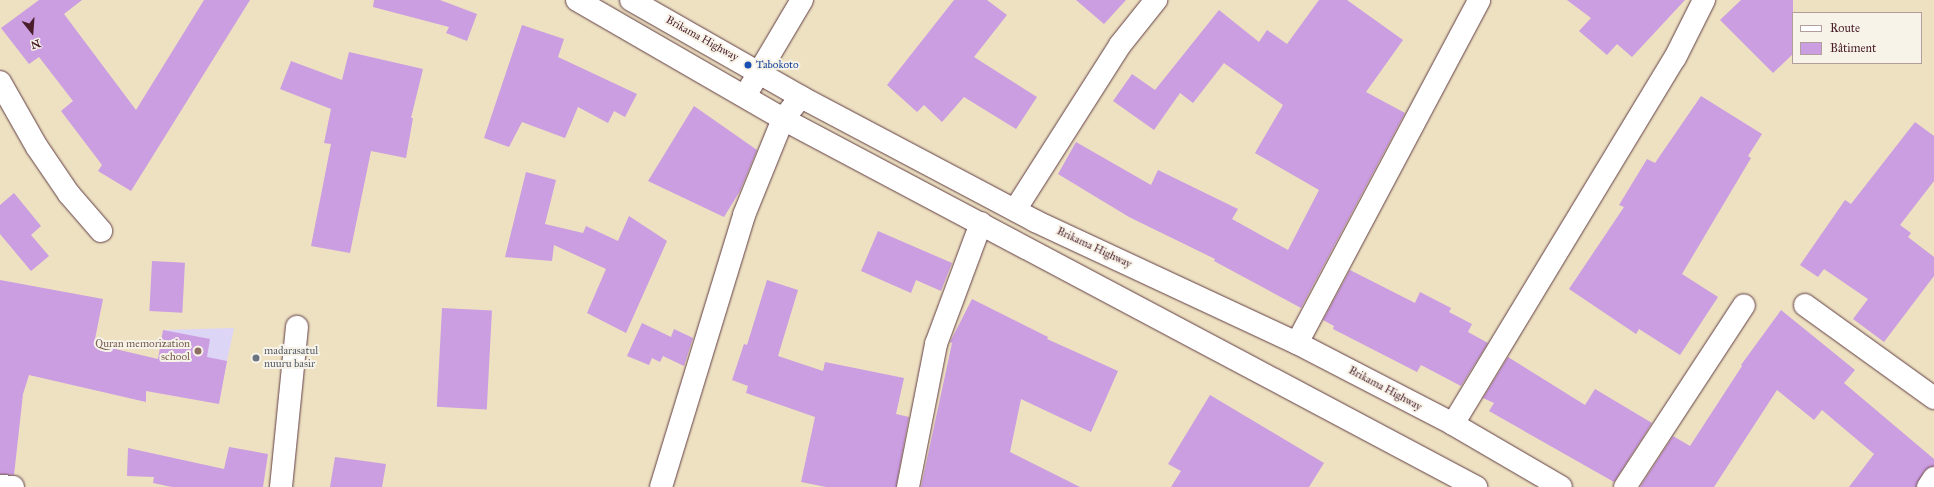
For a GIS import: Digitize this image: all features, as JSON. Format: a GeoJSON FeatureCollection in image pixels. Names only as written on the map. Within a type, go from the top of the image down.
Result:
{"type":"FeatureCollection","features":[{"type":"Feature","properties":{"kind":"main road"},"geometry":{"type":"LineString","coordinates":[[577,0],[783,119],[981,222],[1476,487]]}},
{"type":"Feature","properties":{"kind":"main road","name":"Brikama Highway"},"geometry":{"type":"LineString","coordinates":[[631,0],[761,72],[801,97],[1015,210],[1298,343],[1453,424],[1561,487]]}},
{"type":"Feature","properties":{"kind":"main road"},"geometry":{"type":"LineString","coordinates":[[745,96],[761,72],[802,0]]}},
{"type":"Feature","properties":{"kind":"main road"},"geometry":{"type":"LineString","coordinates":[[1015,210],[1120,45],[1156,0]]}},
{"type":"Feature","properties":{"kind":"main road"},"geometry":{"type":"LineString","coordinates":[[1298,343],[1480,0]]}},
{"type":"Feature","properties":{"kind":"main road"},"geometry":{"type":"LineString","coordinates":[[1453,424],[1675,58],[1704,0]]}},
{"type":"Feature","properties":{"kind":"main road"},"geometry":{"type":"LineString","coordinates":[[0,82],[37,147],[69,194],[101,231]]}},
{"type":"Feature","properties":{"kind":"main road"},"geometry":{"type":"LineString","coordinates":[[661,487],[744,215],[783,119],[801,97]]}},
{"type":"Feature","properties":{"kind":"main road"},"geometry":{"type":"LineString","coordinates":[[908,487],[936,344],[981,222]]}},
{"type":"Feature","properties":{"kind":"main road"},"geometry":{"type":"LineString","coordinates":[[1625,487],[1744,305]]}},
{"type":"Feature","properties":{"kind":"main road"},"geometry":{"type":"LineString","coordinates":[[1805,305],[1934,398]]}},
{"type":"Feature","properties":{"kind":"main road"},"geometry":{"type":"LineString","coordinates":[[281,487],[297,327]]}},
{"type":"Feature","properties":{"kind":"main road"},"geometry":{"type":"LineString","coordinates":[[1928,487],[1934,478]]}},
{"type":"Feature","properties":{"kind":"main road"},"geometry":{"type":"LineString","coordinates":[[0,486],[13,487]]}},
{"type":"Feature","properties":{"kind":"shaded area","name":"Quran memorization school"},"geometry":{"type":"Polygon","coordinates":[[[234,328],[223,380],[164,330],[234,328]]]}},
{"type":"Feature","properties":{"kind":"building"},"geometry":{"type":"Polygon","coordinates":[[[39,0],[82,0],[64,14],[136,110],[204,0],[250,0],[131,191],[98,171],[102,165],[61,111],[73,101],[39,57],[29,64],[1,28],[39,0]]]}},
{"type":"Feature","properties":{"kind":"building"},"geometry":{"type":"Polygon","coordinates":[[[374,0],[440,0],[477,14],[467,41],[446,33],[449,27],[373,7],[374,0]]]}},
{"type":"Feature","properties":{"kind":"building"},"geometry":{"type":"Polygon","coordinates":[[[954,0],[987,0],[1007,15],[974,57],[1037,97],[1016,129],[964,97],[942,122],[924,105],[917,112],[887,85],[954,0]]]}},
{"type":"Feature","properties":{"kind":"building"},"geometry":{"type":"Polygon","coordinates":[[[1076,0],[1126,0],[1104,24],[1076,0]]]}},
{"type":"Feature","properties":{"kind":"building"},"geometry":{"type":"Polygon","coordinates":[[[1319,0],[1347,0],[1403,40],[1366,92],[1405,113],[1301,308],[1214,261],[1215,259],[1129,217],[1058,174],[1076,142],[1151,185],[1158,170],[1238,209],[1232,219],[1288,250],[1319,190],[1255,153],[1283,105],[1224,63],[1193,103],[1180,93],[1154,130],[1113,101],[1132,74],[1155,90],[1219,10],[1259,42],[1267,30],[1287,44],[1319,0]]]}},
{"type":"Feature","properties":{"kind":"building"},"geometry":{"type":"Polygon","coordinates":[[[1567,0],[1685,0],[1632,57],[1617,44],[1607,55],[1579,31],[1591,18],[1567,0]]]}},
{"type":"Feature","properties":{"kind":"building"},"geometry":{"type":"Polygon","coordinates":[[[1741,0],[1793,0],[1792,55],[1773,73],[1720,20],[1741,0]]]}},
{"type":"Feature","properties":{"kind":"building"},"geometry":{"type":"Polygon","coordinates":[[[522,25],[564,39],[558,57],[637,94],[625,117],[614,111],[608,123],[578,107],[565,138],[522,122],[509,147],[484,138],[522,25]]]}},
{"type":"Feature","properties":{"kind":"building"},"geometry":{"type":"Polygon","coordinates":[[[349,52],[423,69],[411,118],[413,118],[406,158],[371,151],[350,253],[311,246],[331,144],[324,143],[331,109],[280,89],[291,61],[342,80],[349,52]]]}},
{"type":"Feature","properties":{"kind":"building"},"geometry":{"type":"Polygon","coordinates":[[[1701,96],[1762,134],[1748,156],[1751,158],[1682,274],[1718,297],[1680,355],[1639,329],[1636,334],[1569,289],[1624,207],[1619,205],[1647,159],[1655,163],[1701,96]]]}},
{"type":"Feature","properties":{"kind":"building"},"geometry":{"type":"Polygon","coordinates":[[[694,106],[757,150],[740,191],[724,217],[648,181],[694,106]]]}},
{"type":"Feature","properties":{"kind":"building"},"geometry":{"type":"Polygon","coordinates":[[[1915,122],[1934,136],[1934,181],[1900,225],[1911,233],[1908,237],[1934,257],[1934,276],[1884,342],[1853,319],[1868,299],[1824,269],[1818,277],[1800,265],[1845,200],[1851,204],[1915,122]]]}},
{"type":"Feature","properties":{"kind":"building"},"geometry":{"type":"Polygon","coordinates":[[[526,172],[556,180],[545,224],[583,233],[586,226],[618,241],[629,216],[667,241],[626,333],[587,313],[606,269],[554,245],[552,261],[505,257],[526,172]]]}},
{"type":"Feature","properties":{"kind":"building"},"geometry":{"type":"Polygon","coordinates":[[[14,193],[41,226],[31,235],[49,256],[31,271],[0,234],[0,205],[14,193]]]}},
{"type":"Feature","properties":{"kind":"building"},"geometry":{"type":"Polygon","coordinates":[[[878,231],[952,263],[941,291],[916,280],[911,293],[861,271],[878,231]]]}},
{"type":"Feature","properties":{"kind":"building"},"geometry":{"type":"Polygon","coordinates":[[[152,261],[185,263],[182,313],[149,311],[152,261]]]}},
{"type":"Feature","properties":{"kind":"building"},"geometry":{"type":"Polygon","coordinates":[[[1350,270],[1415,303],[1420,292],[1451,308],[1449,312],[1472,324],[1468,332],[1488,343],[1461,386],[1421,365],[1417,372],[1333,329],[1334,326],[1323,320],[1350,270]]]}},
{"type":"Feature","properties":{"kind":"building"},"geometry":{"type":"Polygon","coordinates":[[[0,280],[103,299],[94,344],[158,359],[163,330],[210,339],[207,357],[227,361],[219,404],[146,391],[146,402],[29,375],[23,394],[14,475],[0,474],[0,280]]]}},
{"type":"Feature","properties":{"kind":"building"},"geometry":{"type":"Polygon","coordinates":[[[767,280],[798,290],[778,356],[823,371],[825,362],[904,378],[896,414],[909,417],[896,487],[826,487],[801,482],[815,417],[746,393],[748,386],[732,380],[744,344],[747,345],[767,280]]]}},
{"type":"Feature","properties":{"kind":"building"},"geometry":{"type":"Polygon","coordinates":[[[972,299],[1048,337],[1047,339],[1118,371],[1091,432],[1021,399],[1010,452],[1080,487],[921,487],[952,343],[950,342],[972,299]]]}},
{"type":"Feature","properties":{"kind":"building"},"geometry":{"type":"Polygon","coordinates":[[[442,308],[492,311],[487,409],[437,407],[442,308]]]}},
{"type":"Feature","properties":{"kind":"building"},"geometry":{"type":"Polygon","coordinates":[[[1781,310],[1855,370],[1844,383],[1934,459],[1934,466],[1924,471],[1916,487],[1849,487],[1874,454],[1822,410],[1814,420],[1777,390],[1714,487],[1640,487],[1673,436],[1690,446],[1742,366],[1741,365],[1781,310]]]}},
{"type":"Feature","properties":{"kind":"building"},"geometry":{"type":"Polygon","coordinates":[[[642,323],[671,337],[674,329],[693,338],[684,366],[663,356],[660,362],[652,358],[649,365],[627,356],[642,323]]]}},
{"type":"Feature","properties":{"kind":"building"},"geometry":{"type":"Polygon","coordinates":[[[1508,357],[1585,405],[1595,389],[1652,423],[1614,482],[1489,411],[1494,403],[1483,398],[1508,357]]]}},
{"type":"Feature","properties":{"kind":"building"},"geometry":{"type":"Polygon","coordinates":[[[1210,395],[1324,463],[1309,487],[1171,487],[1181,471],[1168,464],[1210,395]]]}},
{"type":"Feature","properties":{"kind":"building"},"geometry":{"type":"Polygon","coordinates":[[[229,447],[268,454],[263,487],[172,487],[153,483],[154,477],[127,476],[128,448],[224,469],[229,447]]]}},
{"type":"Feature","properties":{"kind":"building"},"geometry":{"type":"Polygon","coordinates":[[[335,457],[386,464],[382,487],[330,487],[335,457]]]}},
{"type":"Feature","properties":{"kind":"place","name":"Tabokoto"},"geometry":{"type":"Point","coordinates":[748,65]}},
{"type":"Feature","properties":{"kind":"place","name":"Quran memorization school"},"geometry":{"type":"Point","coordinates":[198,351]}},
{"type":"Feature","properties":{"kind":"place","name":"madarasatul nuuru basir"},"geometry":{"type":"Point","coordinates":[256,358]}}]}
